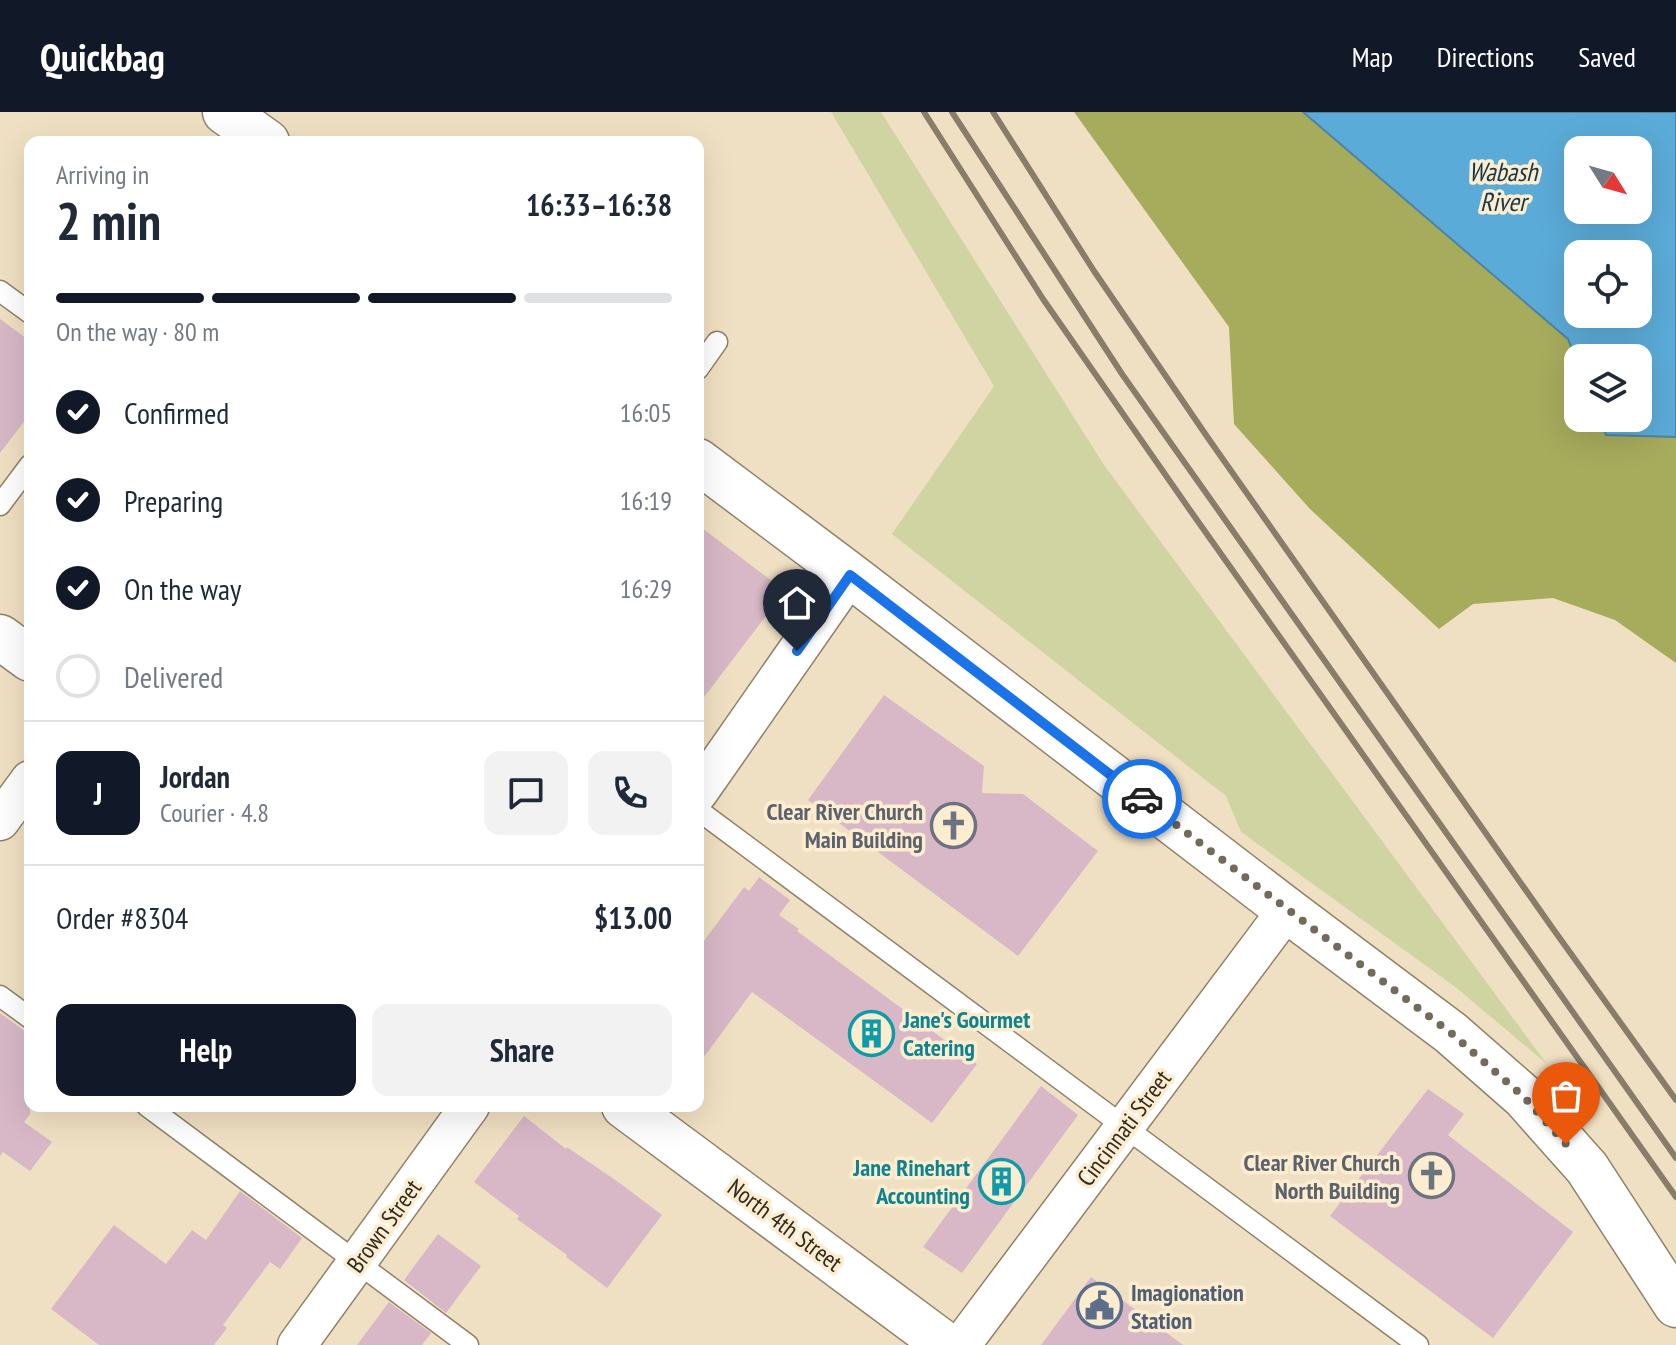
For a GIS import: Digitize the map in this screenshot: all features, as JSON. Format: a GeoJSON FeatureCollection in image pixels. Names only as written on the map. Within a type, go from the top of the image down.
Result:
{"type":"FeatureCollection","features":[{"type":"Feature","properties":{"kind":"street"},"geometry":{"type":"LineString","coordinates":[[225,112],[259,136]]}},
{"type":"Feature","properties":{"kind":"street"},"geometry":{"type":"LineString","coordinates":[[704,466],[1451,1033],[1524,1097],[1587,1168],[1664,1288],[1676,1328]]}},
{"type":"Feature","properties":{"kind":"street"},"geometry":{"type":"LineString","coordinates":[[704,784],[850,575]]}},
{"type":"Feature","properties":{"kind":"street"},"geometry":{"type":"LineString","coordinates":[[0,637],[24,655]]}},
{"type":"Feature","properties":{"kind":"street"},"geometry":{"type":"LineString","coordinates":[[0,821],[24,788]]}},
{"type":"Feature","properties":{"kind":"street","name":"Cincinnati Street"},"geometry":{"type":"LineString","coordinates":[[961,1345],[1287,910]]}},
{"type":"Feature","properties":{"kind":"street","name":"Brown Street"},"geometry":{"type":"LineString","coordinates":[[297,1345],[466,1112]]}},
{"type":"Feature","properties":{"kind":"street","name":"North 4th Street"},"geometry":{"type":"LineString","coordinates":[[632,1112],[946,1345]]}},
{"type":"Feature","properties":{"kind":"lane"},"geometry":{"type":"LineString","coordinates":[[0,291],[24,309]]}},
{"type":"Feature","properties":{"kind":"lane"},"geometry":{"type":"LineString","coordinates":[[704,360],[717,342]]}},
{"type":"Feature","properties":{"kind":"lane"},"geometry":{"type":"LineString","coordinates":[[0,505],[24,473]]}},
{"type":"Feature","properties":{"kind":"lane"},"geometry":{"type":"LineString","coordinates":[[704,814],[1418,1345]]}},
{"type":"Feature","properties":{"kind":"lane"},"geometry":{"type":"LineString","coordinates":[[0,996],[24,1014]]}},
{"type":"Feature","properties":{"kind":"lane"},"geometry":{"type":"LineString","coordinates":[[155,1112],[468,1345]]}},
{"type":"Feature","properties":{"kind":"green space"},"geometry":{"type":"Polygon","coordinates":[[[831,112],[881,112],[1104,465],[1547,1064],[1454,986],[1241,832],[1226,796],[892,534],[994,386],[831,112]]]}},
{"type":"Feature","properties":{"kind":"green space"},"geometry":{"type":"Polygon","coordinates":[[[1074,112],[1303,112],[1568,339],[1570,344],[1564,344],[1564,432],[1676,437],[1676,663],[1615,620],[1553,598],[1473,604],[1439,629],[1310,509],[1234,424],[1229,327],[1074,112]]]}},
{"type":"Feature","properties":{"kind":"water","name":"Wabash River"},"geometry":{"type":"Polygon","coordinates":[[[1303,112],[1676,112],[1676,437],[1606,435],[1605,432],[1652,432],[1652,344],[1570,344],[1568,339],[1303,112]]]}},
{"type":"Feature","properties":{"kind":"building"},"geometry":{"type":"Polygon","coordinates":[[[0,319],[24,337],[24,422],[0,453],[0,319]]]}},
{"type":"Feature","properties":{"kind":"building"},"geometry":{"type":"Polygon","coordinates":[[[704,530],[785,591],[704,697],[704,530]]]}},
{"type":"Feature","properties":{"kind":"building","name":"Clear River Church Main Building"},"geometry":{"type":"Polygon","coordinates":[[[884,695],[984,766],[982,793],[1023,794],[1098,851],[1018,956],[808,800],[884,695]]]}},
{"type":"Feature","properties":{"kind":"building","name":"Jane's Gourmet Catering"},"geometry":{"type":"Polygon","coordinates":[[[759,877],[790,900],[779,915],[799,929],[797,931],[977,1064],[932,1123],[752,992],[704,1057],[704,941],[744,887],[749,891],[759,877]]]}},
{"type":"Feature","properties":{"kind":"building"},"geometry":{"type":"Polygon","coordinates":[[[0,1013],[24,1031],[24,1112],[30,1114],[24,1122],[52,1142],[30,1171],[3,1152],[0,1156],[0,1013]]]}},
{"type":"Feature","properties":{"kind":"building","name":"Jane Rinehart Accounting"},"geometry":{"type":"Polygon","coordinates":[[[1041,1086],[1078,1115],[962,1273],[923,1247],[1041,1086]]]}},
{"type":"Feature","properties":{"kind":"building","name":"Clear River Church North Building"},"geometry":{"type":"Polygon","coordinates":[[[1428,1089],[1464,1114],[1448,1135],[1573,1232],[1493,1338],[1330,1216],[1428,1089]]]}},
{"type":"Feature","properties":{"kind":"building"},"geometry":{"type":"Polygon","coordinates":[[[524,1116],[662,1215],[607,1288],[474,1182],[524,1116]]]}},
{"type":"Feature","properties":{"kind":"building"},"geometry":{"type":"Polygon","coordinates":[[[240,1191],[302,1238],[280,1269],[270,1262],[223,1325],[227,1328],[214,1345],[99,1345],[51,1309],[114,1225],[166,1264],[192,1230],[206,1240],[240,1191]]]}},
{"type":"Feature","properties":{"kind":"building"},"geometry":{"type":"Polygon","coordinates":[[[438,1234],[481,1266],[446,1313],[404,1280],[438,1234]]]}},
{"type":"Feature","properties":{"kind":"building","name":"Imagionation Station"},"geometry":{"type":"Polygon","coordinates":[[[1091,1277],[1183,1345],[1041,1345],[1091,1277]]]}},
{"type":"Feature","properties":{"kind":"building"},"geometry":{"type":"Polygon","coordinates":[[[389,1302],[431,1333],[422,1345],[357,1345],[389,1302]]]}},
{"type":"Feature","properties":{"kind":"railway"},"geometry":{"type":"LineString","coordinates":[[924,112],[1043,299],[1676,1197]]}},
{"type":"Feature","properties":{"kind":"railway"},"geometry":{"type":"LineString","coordinates":[[952,112],[1122,374],[1676,1158]]}},
{"type":"Feature","properties":{"kind":"railway"},"geometry":{"type":"LineString","coordinates":[[993,112],[1094,271],[1208,438],[1676,1100]]}},
{"type":"Feature","properties":{"kind":"way so far"},"geometry":{"type":"LineString","coordinates":[[1142,799],[1451,1033],[1524,1097],[1566,1144]]}},
{"type":"Feature","properties":{"kind":"place","name":"Clear River Church Main Building"},"geometry":{"type":"Point","coordinates":[954,825]}},
{"type":"Feature","properties":{"kind":"place","name":"Jane's Gourmet Catering"},"geometry":{"type":"Point","coordinates":[872,1033]}},
{"type":"Feature","properties":{"kind":"place","name":"Clear River Church North Building"},"geometry":{"type":"Point","coordinates":[1431,1176]}},
{"type":"Feature","properties":{"kind":"place","name":"Jane Rinehart Accounting"},"geometry":{"type":"Point","coordinates":[1001,1181]}},
{"type":"Feature","properties":{"kind":"place","name":"Imagionation Station"},"geometry":{"type":"Point","coordinates":[1100,1306]}},
{"type":"Feature","properties":{"kind":"route"},"geometry":{"type":"LineString","coordinates":[[797,651],[850,575],[1142,799]]}}]}
